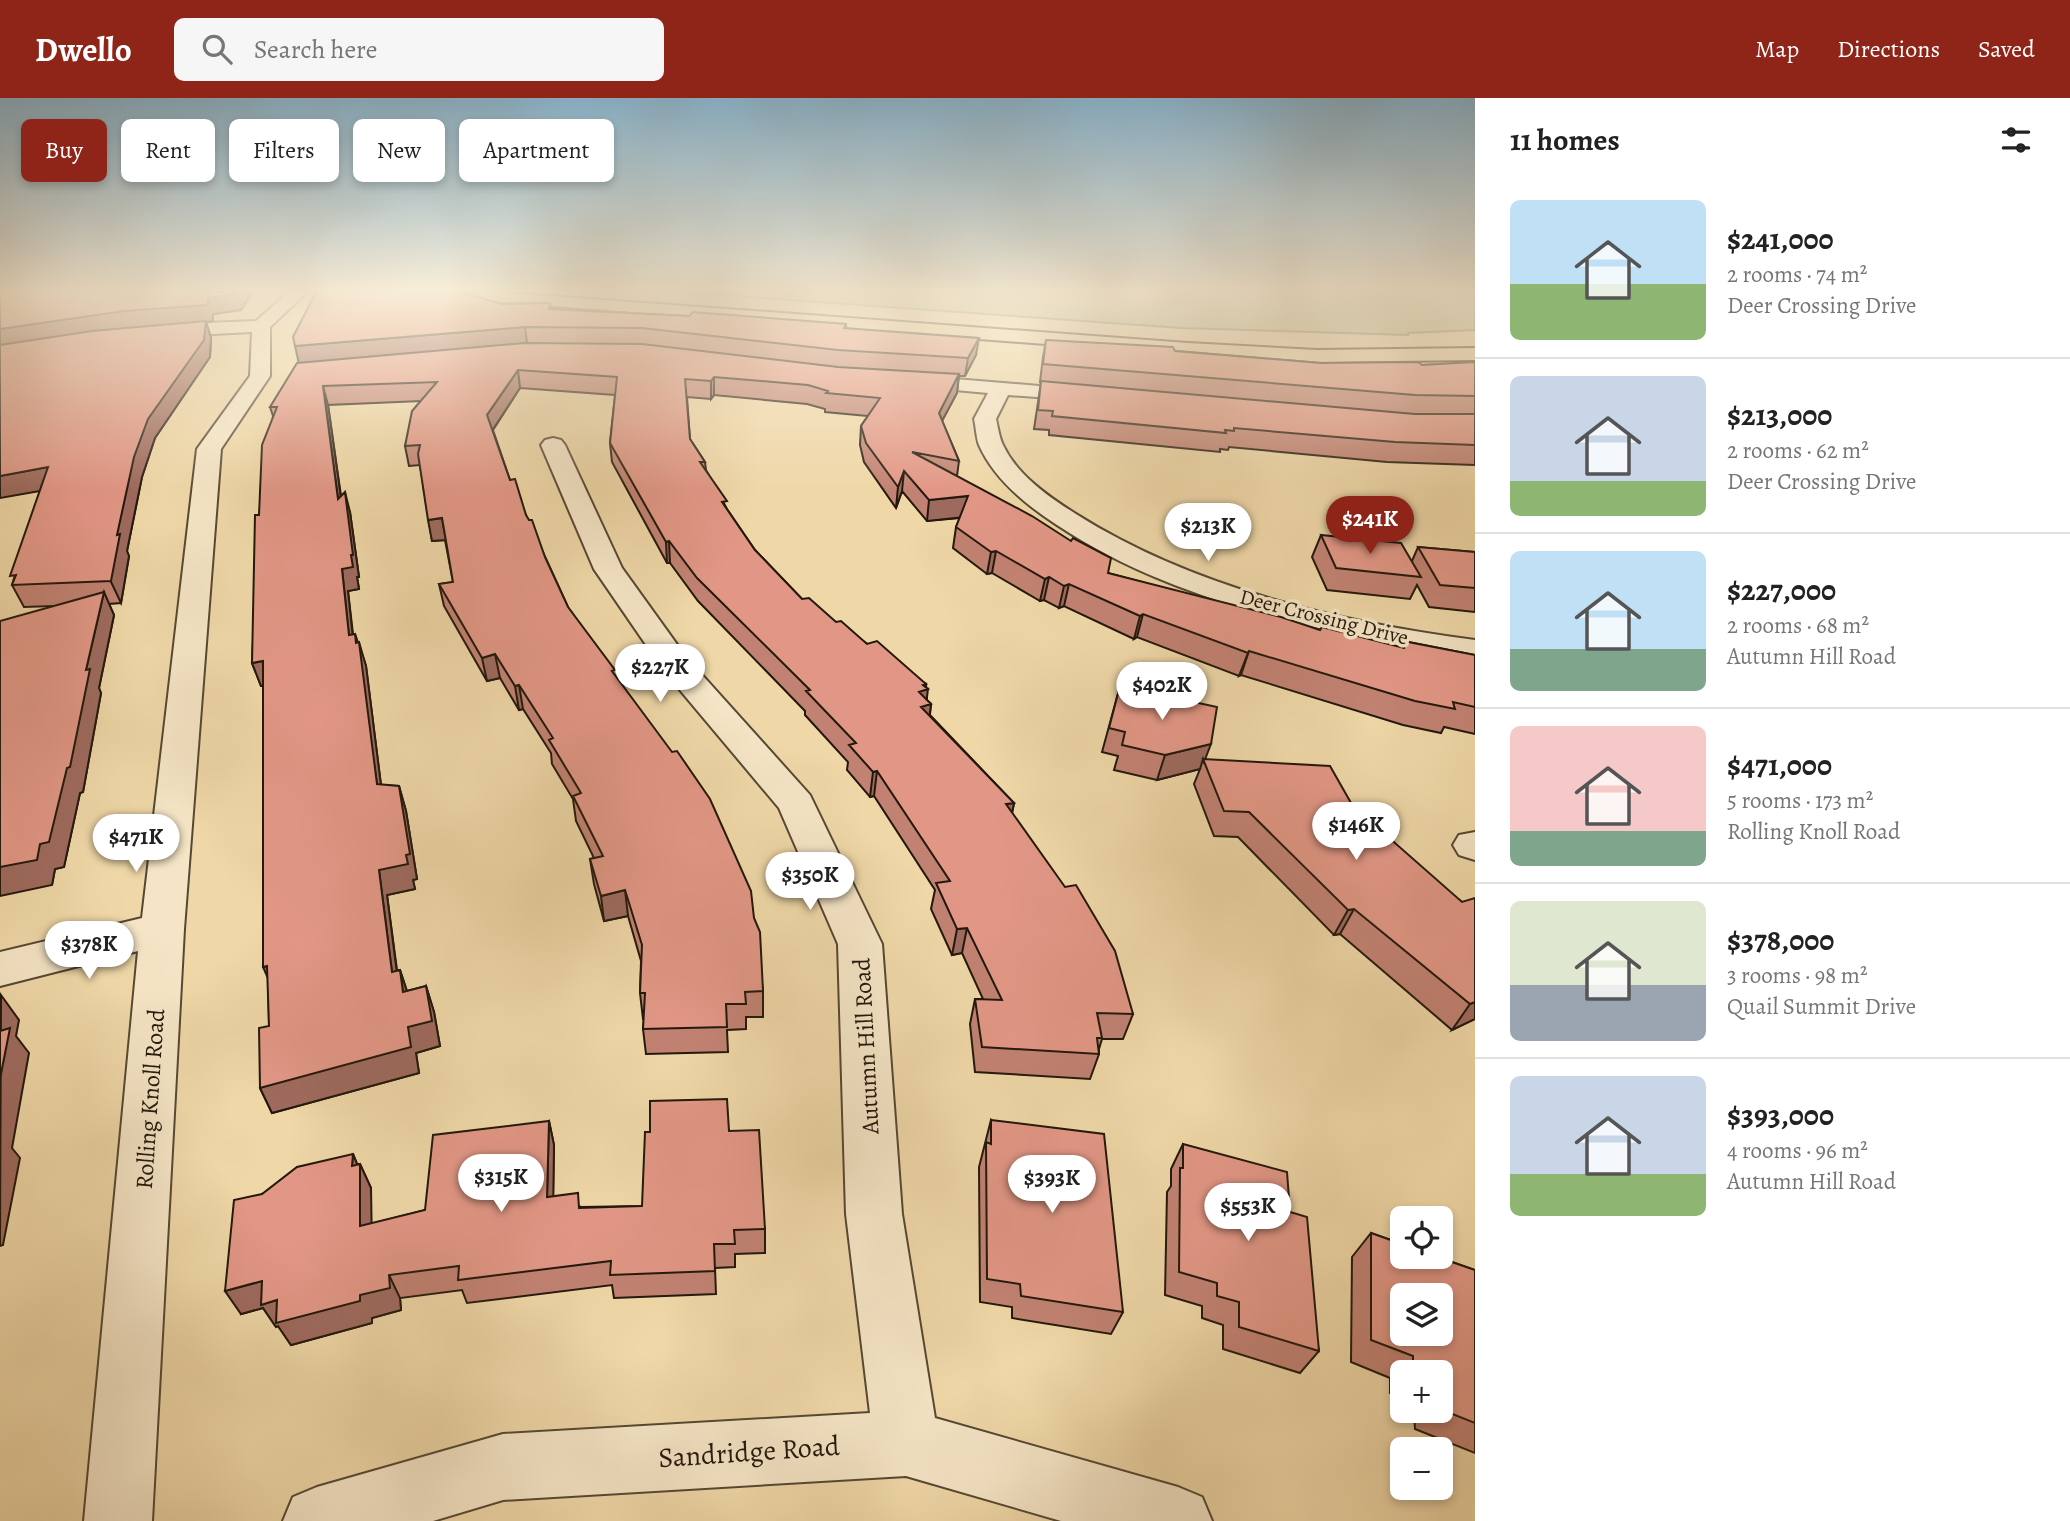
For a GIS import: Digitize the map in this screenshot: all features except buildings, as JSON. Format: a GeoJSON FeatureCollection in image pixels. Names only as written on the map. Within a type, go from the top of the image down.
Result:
{"type":"FeatureCollection","features":[{"type":"Feature","properties":{"kind":"street","name":"Rolling Knoll Road"},"geometry":{"type":"LineString","coordinates":[[118,1521],[162,929],[209,449],[273,375],[269,358]]}},
{"type":"Feature","properties":{"kind":"street"},"geometry":{"type":"LineString","coordinates":[[892,380],[1110,397]]}},
{"type":"Feature","properties":{"kind":"street","name":"Deer Crossing Drive"},"geometry":{"type":"LineString","coordinates":[[1002,387],[985,419],[991,446],[1013,477],[1053,514],[1121,550],[1199,586],[1304,616],[1475,650]]}},
{"type":"Feature","properties":{"kind":"street","name":"Autumn Hill Road"},"geometry":{"type":"LineString","coordinates":[[553,445],[608,569],[675,664],[796,804],[860,944],[874,1214],[906,1443]]}},
{"type":"Feature","properties":{"kind":"street"},"geometry":{"type":"LineString","coordinates":[[0,969],[162,929]]}},
{"type":"Feature","properties":{"kind":"street","name":"Sandridge Road"},"geometry":{"type":"LineString","coordinates":[[317,1521],[503,1467],[906,1443],[1178,1521]]}}]}
